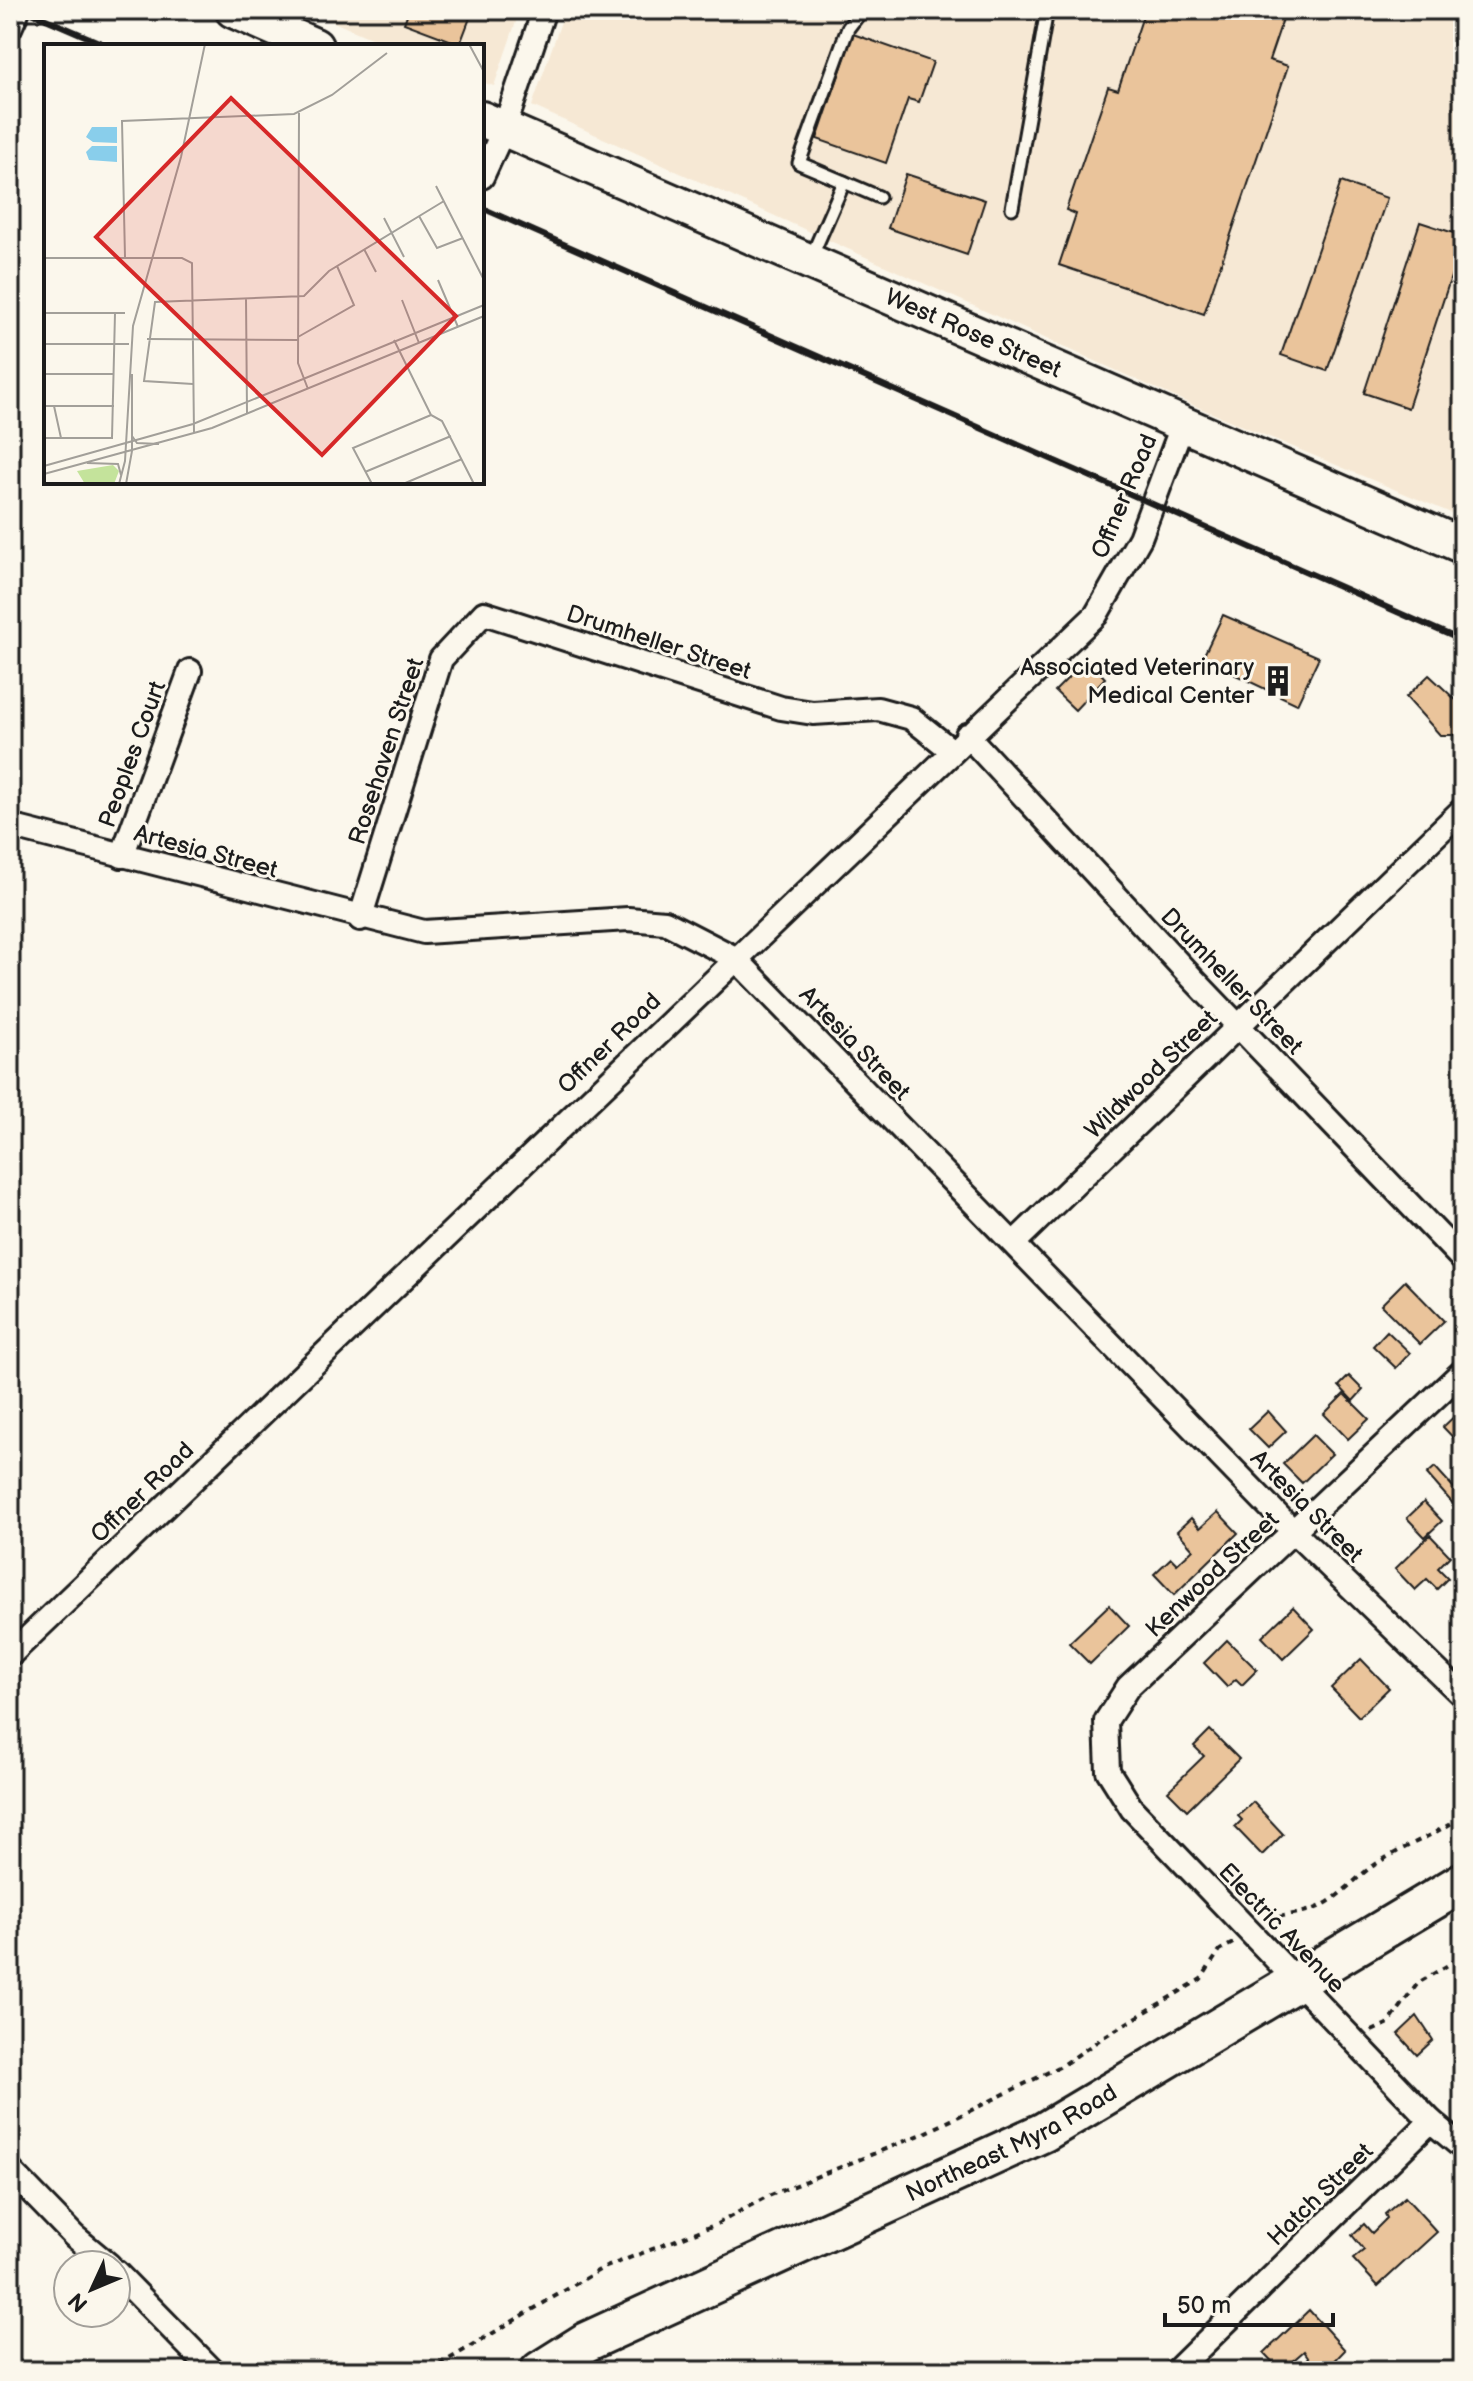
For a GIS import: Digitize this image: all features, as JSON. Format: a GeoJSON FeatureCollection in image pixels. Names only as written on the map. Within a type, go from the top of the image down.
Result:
{"type":"FeatureCollection","features":[{"type":"Feature","properties":{"kind":"highway","name":"Northeast Myra Road"},"geometry":{"type":"LineString","coordinates":[[540,2371],[586,2342],[1044,2132],[1294,1980],[1463,1882]]}},
{"type":"Feature","properties":{"kind":"main road"},"geometry":{"type":"LineString","coordinates":[[233,10],[310,44]]}},
{"type":"Feature","properties":{"kind":"main road","name":"West Rose Street"},"geometry":{"type":"LineString","coordinates":[[493,124],[1463,546]]}},
{"type":"Feature","properties":{"kind":"street"},"geometry":{"type":"LineString","coordinates":[[10,28],[18,10]]}},
{"type":"Feature","properties":{"kind":"street"},"geometry":{"type":"LineString","coordinates":[[484,167],[493,124],[544,10]]}},
{"type":"Feature","properties":{"kind":"street","name":"Offner Road"},"geometry":{"type":"LineString","coordinates":[[10,1655],[959,742],[1096,615],[1140,538],[1182,426]]}},
{"type":"Feature","properties":{"kind":"street","name":"Drumheller Street"},"geometry":{"type":"LineString","coordinates":[[484,613],[781,708],[813,713],[878,709],[911,718],[959,742],[1239,1026],[1463,1260]]}},
{"type":"Feature","properties":{"kind":"street","name":"Rosehaven Street"},"geometry":{"type":"LineString","coordinates":[[360,919],[441,659],[484,613]]}},
{"type":"Feature","properties":{"kind":"street","name":"Peoples Court"},"geometry":{"type":"LineString","coordinates":[[122,856],[190,671]]}},
{"type":"Feature","properties":{"kind":"street","name":"Wildwood Street"},"geometry":{"type":"LineString","coordinates":[[1014,1243],[1463,809]]}},
{"type":"Feature","properties":{"kind":"street","name":"Artesia Street"},"geometry":{"type":"LineString","coordinates":[[10,826],[360,919],[424,932],[628,919],[665,922],[735,958],[1295,1533],[1463,1696]]}},
{"type":"Feature","properties":{"kind":"street","name":"Kenwood Street"},"geometry":{"type":"LineString","coordinates":[[1106,1721],[1128,1687],[1295,1533],[1463,1371]]}},
{"type":"Feature","properties":{"kind":"street","name":"Electric Avenue"},"geometry":{"type":"LineString","coordinates":[[1106,1721],[1108,1771],[1132,1809],[1431,2121],[1463,2148]]}},
{"type":"Feature","properties":{"kind":"street","name":"Hatch Street"},"geometry":{"type":"LineString","coordinates":[[1176,2371],[1431,2121]]}},
{"type":"Feature","properties":{"kind":"street"},"geometry":{"type":"LineString","coordinates":[[10,2170],[90,2249]]}},
{"type":"Feature","properties":{"kind":"street"},"geometry":{"type":"LineString","coordinates":[[132,2288],[213,2371]]}},
{"type":"Feature","properties":{"kind":"lane"},"geometry":{"type":"LineString","coordinates":[[862,10],[848,28],[799,163],[879,197]]}},
{"type":"Feature","properties":{"kind":"lane"},"geometry":{"type":"LineString","coordinates":[[1012,208],[1047,10]]}},
{"type":"Feature","properties":{"kind":"lane"},"geometry":{"type":"LineString","coordinates":[[809,262],[844,182]]}},
{"type":"Feature","properties":{"kind":"path"},"geometry":{"type":"LineString","coordinates":[[429,2371],[601,2269],[717,2224],[766,2197],[911,2139],[1063,2065],[1201,1979],[1220,1950],[1275,1916],[1294,1917],[1323,1905],[1372,1867],[1463,1816]]}},
{"type":"Feature","properties":{"kind":"path"},"geometry":{"type":"LineString","coordinates":[[1352,2040],[1389,2023],[1418,1983],[1463,1956]]}},
{"type":"Feature","properties":{"kind":"shaded area"},"geometry":{"type":"Polygon","coordinates":[[[306,10],[520,10],[494,86],[484,83],[484,44],[384,44],[306,10]]]}},
{"type":"Feature","properties":{"kind":"shaded area"},"geometry":{"type":"Polygon","coordinates":[[[565,10],[1463,10],[1463,518],[1188,403],[532,106],[565,10]]]}},
{"type":"Feature","properties":{"kind":"building"},"geometry":{"type":"Polygon","coordinates":[[[409,10],[473,10],[460,44],[404,23],[409,10]]]}},
{"type":"Feature","properties":{"kind":"building"},"geometry":{"type":"Polygon","coordinates":[[[1145,10],[1286,10],[1269,60],[1288,66],[1204,314],[1059,265],[1076,214],[1066,210],[1108,87],[1118,90],[1145,10]]]}},
{"type":"Feature","properties":{"kind":"building"},"geometry":{"type":"Polygon","coordinates":[[[853,34],[933,62],[919,102],[908,99],[886,163],[817,139],[853,34]]]}},
{"type":"Feature","properties":{"kind":"building"},"geometry":{"type":"Polygon","coordinates":[[[906,174],[985,200],[967,255],[888,228],[906,174]]]}},
{"type":"Feature","properties":{"kind":"building"},"geometry":{"type":"Polygon","coordinates":[[[1341,182],[1387,198],[1327,371],[1281,355],[1341,182]]]}},
{"type":"Feature","properties":{"kind":"building"},"geometry":{"type":"Polygon","coordinates":[[[1420,222],[1463,236],[1463,240],[1408,408],[1364,393],[1420,222]]]}},
{"type":"Feature","properties":{"kind":"building","name":"Associated Veterinary Medical Center"},"geometry":{"type":"Polygon","coordinates":[[[1223,615],[1319,657],[1297,704],[1202,659],[1223,615]]]}},
{"type":"Feature","properties":{"kind":"building"},"geometry":{"type":"Polygon","coordinates":[[[1087,659],[1105,678],[1075,710],[1055,691],[1087,659]]]}},
{"type":"Feature","properties":{"kind":"building"},"geometry":{"type":"Polygon","coordinates":[[[1429,675],[1458,702],[1463,701],[1463,731],[1459,735],[1440,735],[1406,697],[1429,675]]]}},
{"type":"Feature","properties":{"kind":"building"},"geometry":{"type":"Polygon","coordinates":[[[1405,1281],[1444,1321],[1420,1344],[1381,1305],[1405,1281]]]}},
{"type":"Feature","properties":{"kind":"building"},"geometry":{"type":"Polygon","coordinates":[[[1387,1331],[1410,1353],[1396,1368],[1373,1346],[1387,1331]]]}},
{"type":"Feature","properties":{"kind":"building"},"geometry":{"type":"Polygon","coordinates":[[[1349,1376],[1363,1390],[1353,1401],[1339,1386],[1349,1376]]]}},
{"type":"Feature","properties":{"kind":"building"},"geometry":{"type":"Polygon","coordinates":[[[1344,1394],[1369,1419],[1348,1439],[1324,1414],[1344,1394]]]}},
{"type":"Feature","properties":{"kind":"building"},"geometry":{"type":"Polygon","coordinates":[[[1463,1408],[1463,1448],[1443,1427],[1463,1408]]]}},
{"type":"Feature","properties":{"kind":"building"},"geometry":{"type":"Polygon","coordinates":[[[1268,1411],[1286,1431],[1268,1448],[1249,1429],[1268,1411]]]}},
{"type":"Feature","properties":{"kind":"building"},"geometry":{"type":"Polygon","coordinates":[[[1313,1435],[1332,1454],[1302,1483],[1283,1464],[1313,1435]]]}},
{"type":"Feature","properties":{"kind":"building"},"geometry":{"type":"Polygon","coordinates":[[[1435,1467],[1463,1498],[1455,1506],[1427,1474],[1435,1467]]]}},
{"type":"Feature","properties":{"kind":"building"},"geometry":{"type":"Polygon","coordinates":[[[1424,1502],[1442,1521],[1425,1537],[1407,1518],[1424,1502]]]}},
{"type":"Feature","properties":{"kind":"building"},"geometry":{"type":"Polygon","coordinates":[[[1218,1512],[1238,1533],[1174,1595],[1154,1574],[1171,1558],[1177,1564],[1193,1549],[1177,1531],[1191,1518],[1200,1528],[1218,1512]]]}},
{"type":"Feature","properties":{"kind":"building"},"geometry":{"type":"Polygon","coordinates":[[[1430,1535],[1450,1556],[1438,1568],[1448,1578],[1437,1589],[1427,1579],[1415,1590],[1395,1569],[1430,1535]]]}},
{"type":"Feature","properties":{"kind":"building"},"geometry":{"type":"Polygon","coordinates":[[[1109,1605],[1129,1626],[1090,1664],[1069,1643],[1109,1605]]]}},
{"type":"Feature","properties":{"kind":"building"},"geometry":{"type":"Polygon","coordinates":[[[1293,1607],[1314,1629],[1283,1659],[1262,1637],[1293,1607]]]}},
{"type":"Feature","properties":{"kind":"building"},"geometry":{"type":"Polygon","coordinates":[[[1227,1640],[1257,1670],[1242,1685],[1236,1679],[1227,1687],[1204,1663],[1227,1640]]]}},
{"type":"Feature","properties":{"kind":"building"},"geometry":{"type":"Polygon","coordinates":[[[1361,1659],[1389,1688],[1359,1717],[1331,1688],[1361,1659]]]}},
{"type":"Feature","properties":{"kind":"building"},"geometry":{"type":"Polygon","coordinates":[[[1210,1730],[1239,1759],[1187,1810],[1168,1791],[1204,1756],[1194,1746],[1210,1730]]]}},
{"type":"Feature","properties":{"kind":"building"},"geometry":{"type":"Polygon","coordinates":[[[1253,1802],[1283,1834],[1262,1855],[1235,1827],[1242,1820],[1238,1816],[1253,1802]]]}},
{"type":"Feature","properties":{"kind":"building"},"geometry":{"type":"Polygon","coordinates":[[[1417,2016],[1433,2040],[1417,2055],[1398,2034],[1417,2016]]]}},
{"type":"Feature","properties":{"kind":"building"},"geometry":{"type":"Polygon","coordinates":[[[1405,2197],[1437,2232],[1378,2286],[1353,2259],[1364,2250],[1352,2235],[1364,2224],[1372,2233],[1387,2218],[1385,2214],[1405,2197]]]}},
{"type":"Feature","properties":{"kind":"building"},"geometry":{"type":"Polygon","coordinates":[[[1309,2310],[1345,2350],[1325,2371],[1295,2371],[1309,2358],[1304,2351],[1281,2371],[1264,2353],[1309,2310]]]}},
{"type":"Feature","properties":{"kind":"railway"},"geometry":{"type":"LineString","coordinates":[[25,10],[103,44]]}},
{"type":"Feature","properties":{"kind":"railway"},"geometry":{"type":"LineString","coordinates":[[484,209],[1463,641]]}},
{"type":"Feature","properties":{"kind":"place","name":"Associated Veterinary Medical Center"},"geometry":{"type":"Point","coordinates":[1278,681]}}]}
